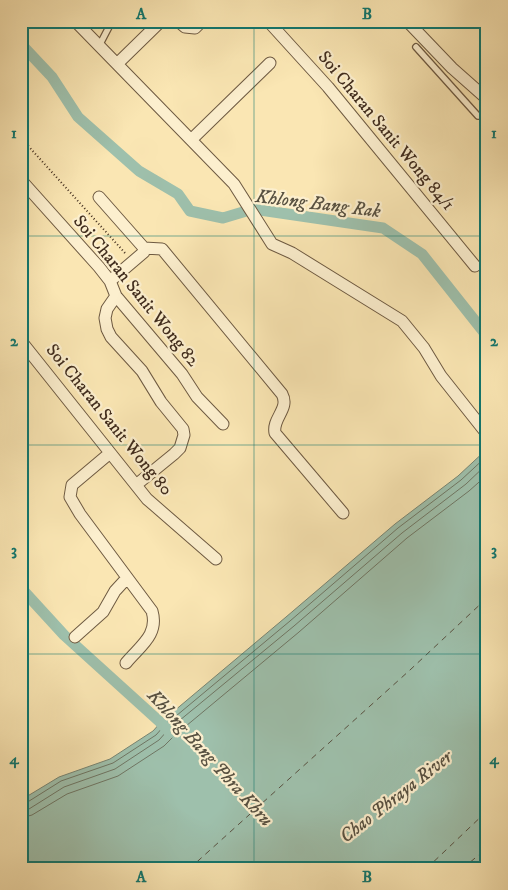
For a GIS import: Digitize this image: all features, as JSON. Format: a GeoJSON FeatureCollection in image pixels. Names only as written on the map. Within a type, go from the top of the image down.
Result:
{"type":"FeatureCollection","features":[{"type":"Feature","properties":{"kind":"street"},"geometry":{"type":"LineString","coordinates":[[75,21],[234,184],[272,244],[292,253],[402,321],[424,348],[441,376],[485,428]]}},
{"type":"Feature","properties":{"kind":"street"},"geometry":{"type":"LineString","coordinates":[[117,64],[161,21]]}},
{"type":"Feature","properties":{"kind":"street"},"geometry":{"type":"LineString","coordinates":[[178,21],[185,28],[195,28],[202,21]]}},
{"type":"Feature","properties":{"kind":"street","name":"Soi Charan Sanit Wong 84/1"},"geometry":{"type":"LineString","coordinates":[[268,21],[328,87],[475,266]]}},
{"type":"Feature","properties":{"kind":"street"},"geometry":{"type":"LineString","coordinates":[[407,21],[452,68],[487,99]]}},
{"type":"Feature","properties":{"kind":"street"},"geometry":{"type":"LineString","coordinates":[[191,140],[270,63]]}},
{"type":"Feature","properties":{"kind":"street","name":"Soi Charan Sanit Wong 82"},"geometry":{"type":"LineString","coordinates":[[21,180],[110,281],[116,296],[182,374],[197,397],[223,424]]}},
{"type":"Feature","properties":{"kind":"street"},"geometry":{"type":"LineString","coordinates":[[99,197],[144,248],[162,249],[282,394],[285,404],[276,422],[275,433],[343,513]]}},
{"type":"Feature","properties":{"kind":"street"},"geometry":{"type":"LineString","coordinates":[[110,281],[139,258],[144,252],[144,248]]}},
{"type":"Feature","properties":{"kind":"street"},"geometry":{"type":"LineString","coordinates":[[116,296],[107,309],[105,318],[107,329],[142,372],[182,429],[184,435],[180,448],[136,485]]}},
{"type":"Feature","properties":{"kind":"street","name":"Soi Charan Sanit Wong 80"},"geometry":{"type":"LineString","coordinates":[[21,341],[110,454],[154,506],[206,548],[216,559]]}},
{"type":"Feature","properties":{"kind":"street"},"geometry":{"type":"LineString","coordinates":[[110,454],[72,485],[70,497],[80,514],[152,610],[154,624],[150,636],[126,663]]}},
{"type":"Feature","properties":{"kind":"street"},"geometry":{"type":"LineString","coordinates":[[75,637],[103,612],[115,591],[127,578]]}},
{"type":"Feature","properties":{"kind":"lane"},"geometry":{"type":"LineString","coordinates":[[99,46],[110,25],[109,21]]}},
{"type":"Feature","properties":{"kind":"lane"},"geometry":{"type":"LineString","coordinates":[[416,47],[478,116],[487,114]]}},
{"type":"Feature","properties":{"kind":"path"},"geometry":{"type":"LineString","coordinates":[[21,138],[126,254]]}},
{"type":"Feature","properties":{"kind":"water","name":"Chao Phraya River"},"geometry":{"type":"Polygon","coordinates":[[[487,449],[487,869],[21,869],[21,800],[59,777],[110,759],[153,731],[161,722],[395,524],[458,476],[487,449]]]}},
{"type":"Feature","properties":{"kind":"waterway","name":"Khlong Bang Rak"},"geometry":{"type":"LineString","coordinates":[[21,44],[52,77],[78,117],[139,171],[178,194],[190,211],[223,218],[253,209],[383,228],[422,254],[487,336]]}},
{"type":"Feature","properties":{"kind":"waterway","name":"Khlong Bang Phra Khru"},"geometry":{"type":"LineString","coordinates":[[21,588],[64,635],[170,733]]}},
{"type":"Feature","properties":{"kind":"ferry route"},"geometry":{"type":"LineString","coordinates":[[189,869],[487,598]]}},
{"type":"Feature","properties":{"kind":"ferry route"},"geometry":{"type":"LineString","coordinates":[[426,869],[487,811]]}},
{"type":"Feature","properties":{"kind":"ferry route"},"geometry":{"type":"LineString","coordinates":[[462,869],[487,848]]}}]}
